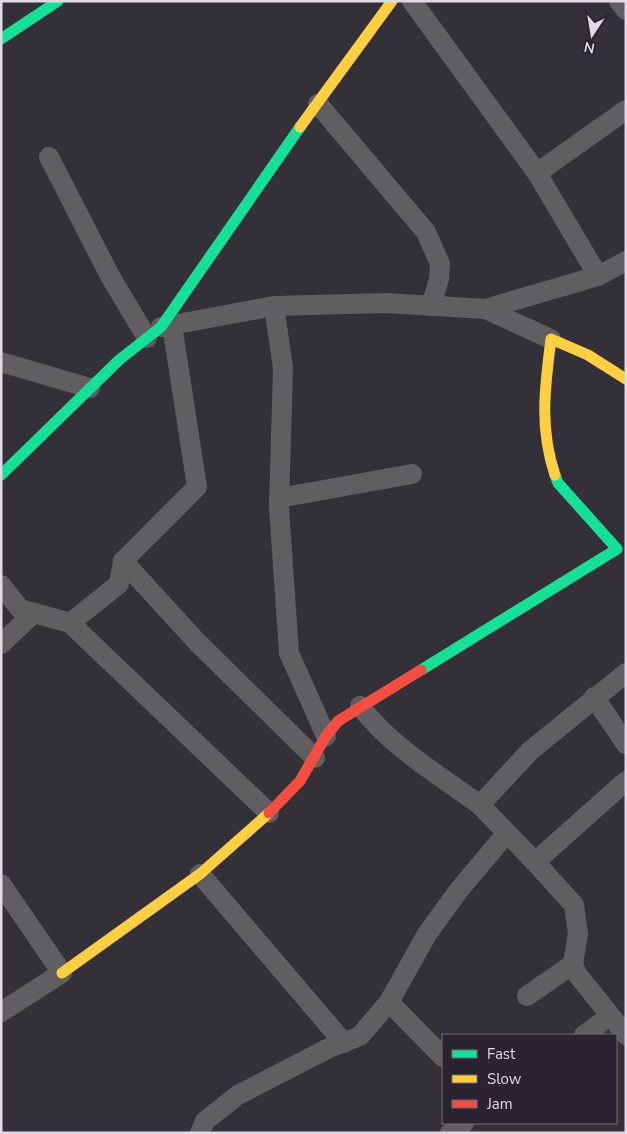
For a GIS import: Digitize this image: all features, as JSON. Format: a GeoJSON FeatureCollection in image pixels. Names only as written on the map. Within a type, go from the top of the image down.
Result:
{"type":"FeatureCollection","features":[{"type":"Feature","properties":{"kind":"street"},"geometry":{"type":"LineString","coordinates":[[1,39],[58,1]]}},
{"type":"Feature","properties":{"kind":"street"},"geometry":{"type":"LineString","coordinates":[[1,475],[119,360],[160,330],[392,1]]}},
{"type":"Feature","properties":{"kind":"street"},"geometry":{"type":"LineString","coordinates":[[412,1],[537,173],[598,276]]}},
{"type":"Feature","properties":{"kind":"street"},"geometry":{"type":"LineString","coordinates":[[619,1],[626,10]]}},
{"type":"Feature","properties":{"kind":"street"},"geometry":{"type":"LineString","coordinates":[[318,104],[426,232],[440,264],[439,279],[431,306]]}},
{"type":"Feature","properties":{"kind":"street"},"geometry":{"type":"LineString","coordinates":[[537,173],[626,110]]}},
{"type":"Feature","properties":{"kind":"street"},"geometry":{"type":"LineString","coordinates":[[50,157],[110,276],[160,330],[197,487],[122,562],[119,584],[70,623]]}},
{"type":"Feature","properties":{"kind":"street"},"geometry":{"type":"LineString","coordinates":[[160,330],[274,306],[386,303],[485,309],[598,276],[626,261]]}},
{"type":"Feature","properties":{"kind":"street"},"geometry":{"type":"LineString","coordinates":[[274,306],[283,368],[279,498],[288,653],[326,736]]}},
{"type":"Feature","properties":{"kind":"street"},"geometry":{"type":"LineString","coordinates":[[485,309],[588,354],[626,379]]}},
{"type":"Feature","properties":{"kind":"street"},"geometry":{"type":"LineString","coordinates":[[2,1009],[62,973],[200,874],[269,813],[300,781],[326,736],[338,721],[621,550],[558,483],[549,457],[543,404],[551,338]]}},
{"type":"Feature","properties":{"kind":"street"},"geometry":{"type":"LineString","coordinates":[[1,362],[90,388]]}},
{"type":"Feature","properties":{"kind":"street"},"geometry":{"type":"LineString","coordinates":[[279,498],[412,474]]}},
{"type":"Feature","properties":{"kind":"street"},"geometry":{"type":"LineString","coordinates":[[122,562],[197,642],[314,758]]}},
{"type":"Feature","properties":{"kind":"street"},"geometry":{"type":"LineString","coordinates":[[1,585],[20,609],[70,623],[269,813]]}},
{"type":"Feature","properties":{"kind":"street"},"geometry":{"type":"LineString","coordinates":[[1,644],[34,613]]}},
{"type":"Feature","properties":{"kind":"street"},"geometry":{"type":"LineString","coordinates":[[480,805],[530,751],[594,697],[626,673]]}},
{"type":"Feature","properties":{"kind":"street"},"geometry":{"type":"LineString","coordinates":[[594,697],[619,720],[626,744]]}},
{"type":"Feature","properties":{"kind":"street"},"geometry":{"type":"LineString","coordinates":[[360,706],[370,720],[402,748],[480,805],[574,905],[578,934],[573,964],[577,974],[620,1026],[588,1034]]}},
{"type":"Feature","properties":{"kind":"street"},"geometry":{"type":"LineString","coordinates":[[535,862],[626,781]]}},
{"type":"Feature","properties":{"kind":"street"},"geometry":{"type":"LineString","coordinates":[[200,1133],[205,1121],[238,1095],[360,1036],[389,1002],[427,934],[506,834]]}},
{"type":"Feature","properties":{"kind":"street"},"geometry":{"type":"LineString","coordinates":[[200,874],[344,1043]]}},
{"type":"Feature","properties":{"kind":"street"},"geometry":{"type":"LineString","coordinates":[[1,884],[62,973]]}},
{"type":"Feature","properties":{"kind":"street"},"geometry":{"type":"LineString","coordinates":[[527,996],[573,964]]}},
{"type":"Feature","properties":{"kind":"street"},"geometry":{"type":"LineString","coordinates":[[389,1002],[442,1056]]}},
{"type":"Feature","properties":{"kind":"street"},"geometry":{"type":"LineString","coordinates":[[450,1133],[463,1124]]}},
{"type":"Feature","properties":{"kind":"traffic: fast"},"geometry":{"type":"LineString","coordinates":[[1,39],[58,1]]}},
{"type":"Feature","properties":{"kind":"traffic: fast"},"geometry":{"type":"LineString","coordinates":[[1,475],[119,360],[161,327],[300,127]]}},
{"type":"Feature","properties":{"kind":"traffic: fast"},"geometry":{"type":"LineString","coordinates":[[421,670],[617,549],[558,483],[555,475]]}},
{"type":"Feature","properties":{"kind":"traffic: slow"},"geometry":{"type":"LineString","coordinates":[[300,127],[392,1]]}},
{"type":"Feature","properties":{"kind":"traffic: slow"},"geometry":{"type":"LineString","coordinates":[[555,475],[550,458],[545,424],[545,390],[551,339],[588,355],[626,379]]}},
{"type":"Feature","properties":{"kind":"traffic: slow"},"geometry":{"type":"LineString","coordinates":[[62,973],[200,874],[269,813]]}},
{"type":"Feature","properties":{"kind":"traffic: jam"},"geometry":{"type":"LineString","coordinates":[[269,813],[300,781],[326,736],[338,721],[421,670]]}}]}
